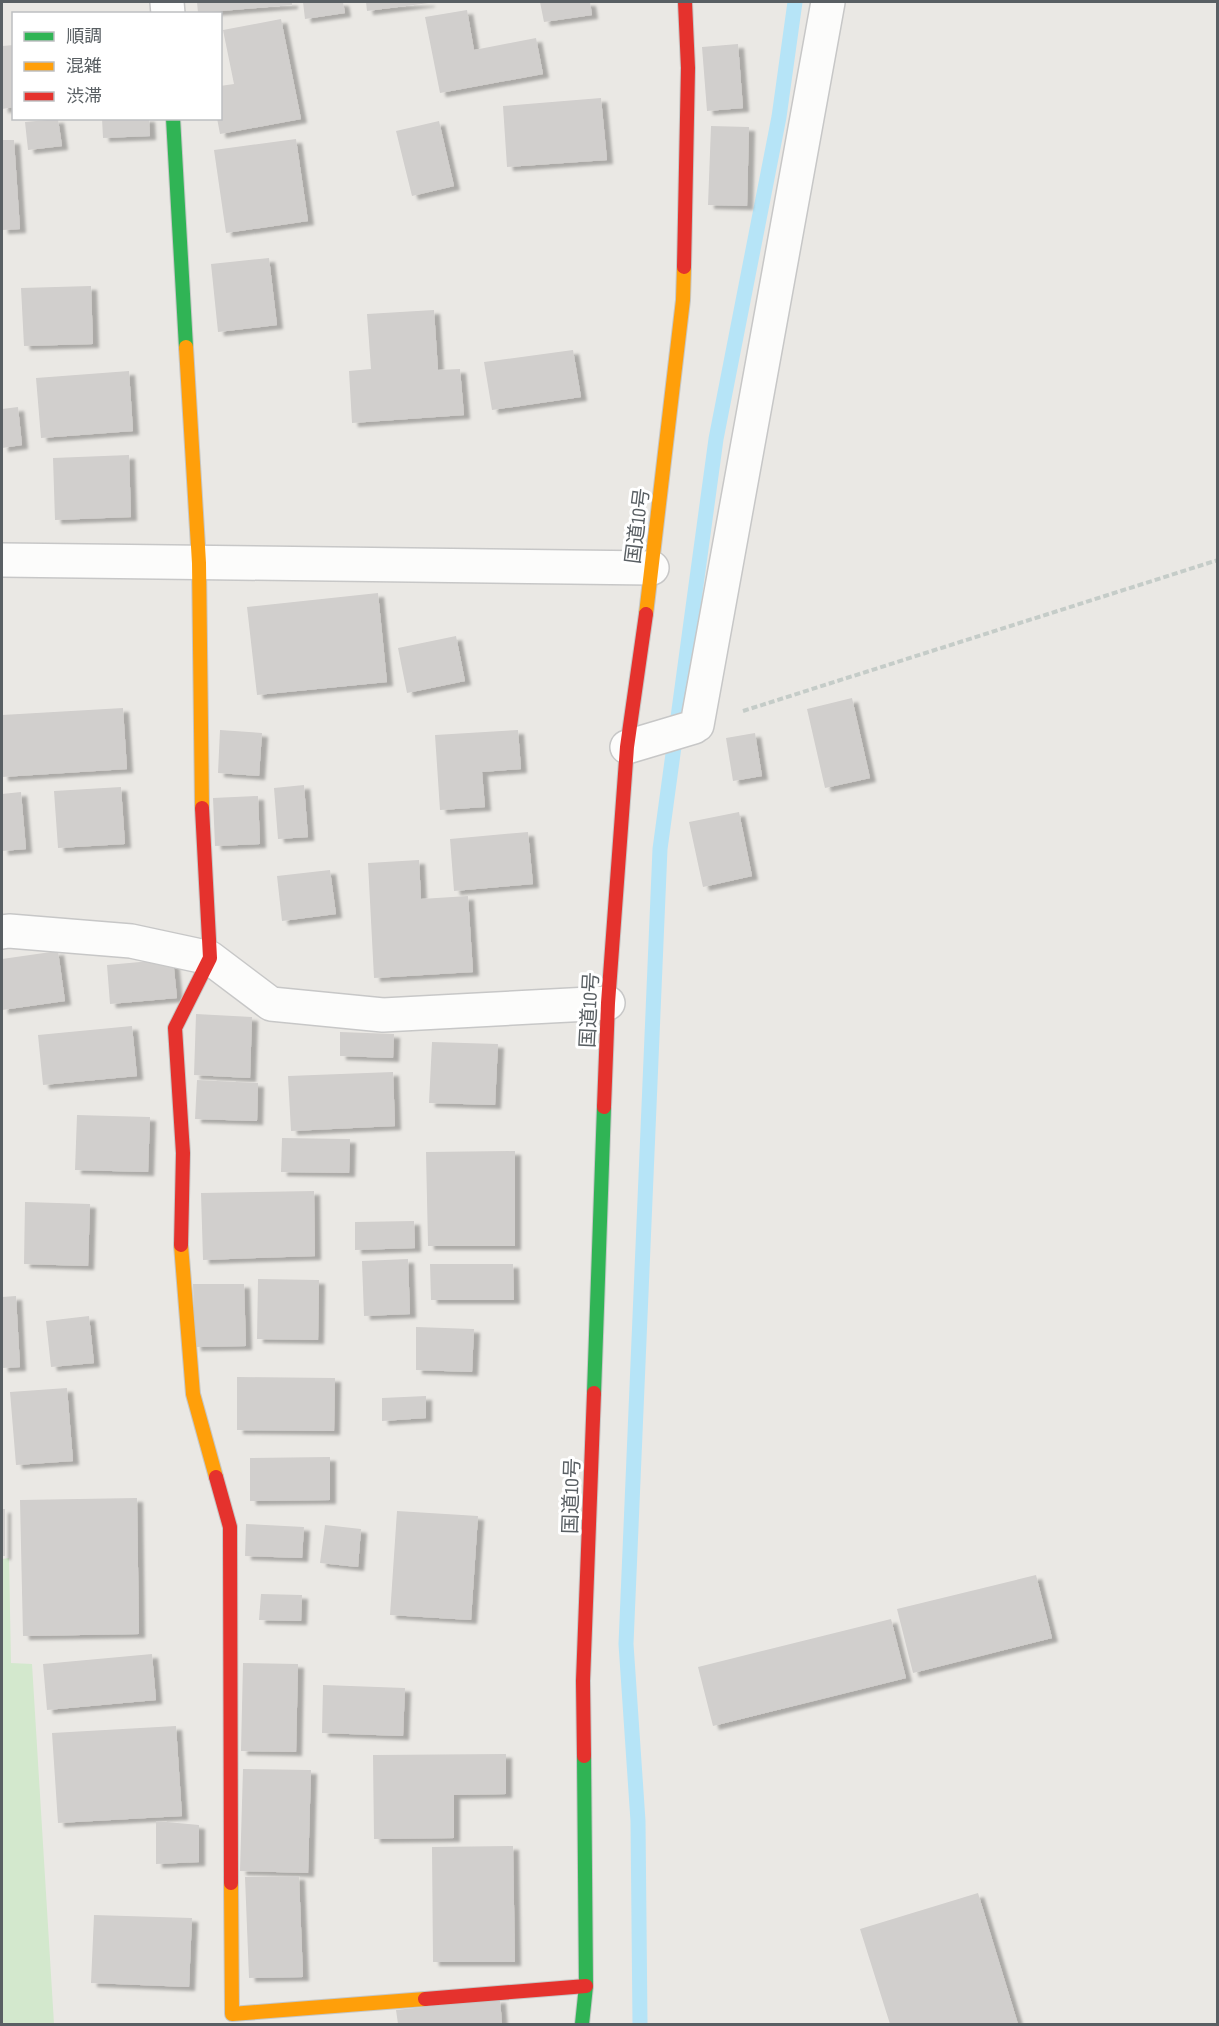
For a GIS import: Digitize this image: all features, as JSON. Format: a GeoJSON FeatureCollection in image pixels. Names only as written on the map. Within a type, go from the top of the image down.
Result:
{"type":"FeatureCollection","features":[{"type":"Feature","properties":{"kind":"main road","name":"国道10号"},"geometry":{"type":"LineString","coordinates":[[582,2025],[586,1986],[583,1681],[608,1003],[652,568],[683,300],[688,68],[686,2]]}},
{"type":"Feature","properties":{"kind":"main road"},"geometry":{"type":"LineString","coordinates":[[173,120],[199,563],[202,818],[210,958],[175,1028],[183,1154],[182,1259],[192,1394],[230,1527],[229,2019],[586,1986]]}},
{"type":"Feature","properties":{"kind":"street"},"geometry":{"type":"LineString","coordinates":[[634,745],[695,726],[828,2]]}},
{"type":"Feature","properties":{"kind":"street"},"geometry":{"type":"LineString","coordinates":[[2,560],[652,568]]}},
{"type":"Feature","properties":{"kind":"street"},"geometry":{"type":"LineString","coordinates":[[2,932],[131,941],[210,958],[271,1004],[383,1016],[608,1003]]}},
{"type":"Feature","properties":{"kind":"path"},"geometry":{"type":"LineString","coordinates":[[695,726],[1218,560]]}},
{"type":"Feature","properties":{"kind":"green space"},"geometry":{"type":"Polygon","coordinates":[[[9,1558],[11,1663],[32,1664],[54,2024],[2,2024],[2,1559],[9,1558]]]}},
{"type":"Feature","properties":{"kind":"building"},"geometry":{"type":"Polygon","coordinates":[[[197,2],[292,2],[292,5],[198,12],[197,2]]]}},
{"type":"Feature","properties":{"kind":"building"},"geometry":{"type":"Polygon","coordinates":[[[303,2],[343,2],[345,13],[305,19],[303,2]]]}},
{"type":"Feature","properties":{"kind":"building"},"geometry":{"type":"Polygon","coordinates":[[[366,2],[429,2],[429,3],[367,11],[366,2]]]}},
{"type":"Feature","properties":{"kind":"building"},"geometry":{"type":"Polygon","coordinates":[[[540,2],[590,2],[592,15],[544,22],[540,2]]]}},
{"type":"Feature","properties":{"kind":"building"},"geometry":{"type":"Polygon","coordinates":[[[467,10],[474,50],[536,38],[543,74],[440,93],[425,17],[467,10]]]}},
{"type":"Feature","properties":{"kind":"building"},"geometry":{"type":"Polygon","coordinates":[[[281,19],[301,119],[220,134],[217,120],[222,120],[222,86],[234,84],[223,30],[281,19]]]}},
{"type":"Feature","properties":{"kind":"building"},"geometry":{"type":"Polygon","coordinates":[[[738,44],[743,108],[707,111],[702,47],[738,44]]]}},
{"type":"Feature","properties":{"kind":"building"},"geometry":{"type":"Polygon","coordinates":[[[12,45],[12,107],[2,109],[2,46],[12,45]]]}},
{"type":"Feature","properties":{"kind":"building"},"geometry":{"type":"Polygon","coordinates":[[[601,98],[607,160],[507,167],[503,106],[601,98]]]}},
{"type":"Feature","properties":{"kind":"building"},"geometry":{"type":"Polygon","coordinates":[[[58,120],[62,146],[28,150],[25,122],[58,120]]]}},
{"type":"Feature","properties":{"kind":"building"},"geometry":{"type":"Polygon","coordinates":[[[102,120],[149,120],[150,136],[103,138],[102,120]]]}},
{"type":"Feature","properties":{"kind":"building"},"geometry":{"type":"Polygon","coordinates":[[[439,121],[454,186],[412,196],[396,131],[439,121]]]}},
{"type":"Feature","properties":{"kind":"building"},"geometry":{"type":"Polygon","coordinates":[[[711,126],[749,127],[747,206],[708,205],[711,126]]]}},
{"type":"Feature","properties":{"kind":"building"},"geometry":{"type":"Polygon","coordinates":[[[296,139],[308,221],[226,233],[214,150],[296,139]]]}},
{"type":"Feature","properties":{"kind":"building"},"geometry":{"type":"Polygon","coordinates":[[[2,140],[14,140],[20,229],[2,230],[2,140]]]}},
{"type":"Feature","properties":{"kind":"building"},"geometry":{"type":"Polygon","coordinates":[[[269,258],[277,325],[218,332],[211,264],[269,258]]]}},
{"type":"Feature","properties":{"kind":"building"},"geometry":{"type":"Polygon","coordinates":[[[91,286],[93,344],[24,346],[21,288],[91,286]]]}},
{"type":"Feature","properties":{"kind":"building"},"geometry":{"type":"Polygon","coordinates":[[[434,310],[438,370],[460,369],[464,415],[352,423],[349,371],[371,369],[367,314],[434,310]]]}},
{"type":"Feature","properties":{"kind":"building"},"geometry":{"type":"Polygon","coordinates":[[[573,350],[581,397],[492,410],[484,362],[573,350]]]}},
{"type":"Feature","properties":{"kind":"building"},"geometry":{"type":"Polygon","coordinates":[[[129,371],[133,431],[41,438],[36,378],[129,371]]]}},
{"type":"Feature","properties":{"kind":"building"},"geometry":{"type":"Polygon","coordinates":[[[18,407],[22,445],[2,448],[2,409],[18,407]]]}},
{"type":"Feature","properties":{"kind":"building"},"geometry":{"type":"Polygon","coordinates":[[[129,455],[131,517],[55,520],[53,458],[129,455]]]}},
{"type":"Feature","properties":{"kind":"building"},"geometry":{"type":"Polygon","coordinates":[[[378,593],[387,682],[257,695],[247,607],[378,593]]]}},
{"type":"Feature","properties":{"kind":"building"},"geometry":{"type":"Polygon","coordinates":[[[456,636],[465,681],[407,693],[398,648],[456,636]]]}},
{"type":"Feature","properties":{"kind":"building"},"geometry":{"type":"Polygon","coordinates":[[[852,698],[870,778],[825,788],[807,709],[852,698]]]}},
{"type":"Feature","properties":{"kind":"building"},"geometry":{"type":"Polygon","coordinates":[[[123,708],[127,769],[2,777],[2,715],[123,708]]]}},
{"type":"Feature","properties":{"kind":"building"},"geometry":{"type":"Polygon","coordinates":[[[220,730],[262,733],[259,776],[218,773],[220,730]]]}},
{"type":"Feature","properties":{"kind":"building"},"geometry":{"type":"Polygon","coordinates":[[[518,730],[521,769],[482,772],[485,807],[440,810],[435,735],[518,730]]]}},
{"type":"Feature","properties":{"kind":"building"},"geometry":{"type":"Polygon","coordinates":[[[755,733],[762,776],[733,781],[726,738],[755,733]]]}},
{"type":"Feature","properties":{"kind":"building"},"geometry":{"type":"Polygon","coordinates":[[[304,785],[308,837],[278,839],[274,788],[304,785]]]}},
{"type":"Feature","properties":{"kind":"building"},"geometry":{"type":"Polygon","coordinates":[[[121,787],[125,844],[58,848],[54,791],[121,787]]]}},
{"type":"Feature","properties":{"kind":"building"},"geometry":{"type":"Polygon","coordinates":[[[21,792],[26,849],[2,851],[2,794],[21,792]]]}},
{"type":"Feature","properties":{"kind":"building"},"geometry":{"type":"Polygon","coordinates":[[[258,796],[260,844],[215,846],[213,798],[258,796]]]}},
{"type":"Feature","properties":{"kind":"building"},"geometry":{"type":"Polygon","coordinates":[[[739,812],[752,876],[703,887],[689,822],[739,812]]]}},
{"type":"Feature","properties":{"kind":"building"},"geometry":{"type":"Polygon","coordinates":[[[528,832],[533,884],[454,891],[450,839],[528,832]]]}},
{"type":"Feature","properties":{"kind":"building"},"geometry":{"type":"Polygon","coordinates":[[[419,860],[421,899],[468,896],[473,972],[374,978],[368,863],[419,860]]]}},
{"type":"Feature","properties":{"kind":"building"},"geometry":{"type":"Polygon","coordinates":[[[330,870],[336,914],[282,921],[277,876],[330,870]]]}},
{"type":"Feature","properties":{"kind":"building"},"geometry":{"type":"Polygon","coordinates":[[[58,951],[65,1001],[2,1010],[2,959],[58,951]]]}},
{"type":"Feature","properties":{"kind":"building"},"geometry":{"type":"Polygon","coordinates":[[[173,959],[177,998],[110,1004],[107,965],[173,959]]]}},
{"type":"Feature","properties":{"kind":"building"},"geometry":{"type":"Polygon","coordinates":[[[196,1014],[252,1017],[250,1078],[194,1075],[196,1014]]]}},
{"type":"Feature","properties":{"kind":"building"},"geometry":{"type":"Polygon","coordinates":[[[132,1026],[137,1076],[43,1085],[38,1035],[132,1026]]]}},
{"type":"Feature","properties":{"kind":"building"},"geometry":{"type":"Polygon","coordinates":[[[340,1032],[394,1034],[393,1058],[340,1056],[340,1032]]]}},
{"type":"Feature","properties":{"kind":"building"},"geometry":{"type":"Polygon","coordinates":[[[432,1042],[498,1044],[495,1105],[429,1103],[432,1042]]]}},
{"type":"Feature","properties":{"kind":"building"},"geometry":{"type":"Polygon","coordinates":[[[393,1072],[395,1126],[291,1131],[288,1076],[393,1072]]]}},
{"type":"Feature","properties":{"kind":"building"},"geometry":{"type":"Polygon","coordinates":[[[197,1080],[258,1083],[257,1121],[195,1119],[197,1080]]]}},
{"type":"Feature","properties":{"kind":"building"},"geometry":{"type":"Polygon","coordinates":[[[77,1115],[150,1117],[148,1172],[75,1170],[77,1115]]]}},
{"type":"Feature","properties":{"kind":"building"},"geometry":{"type":"Polygon","coordinates":[[[282,1138],[350,1139],[349,1173],[281,1172],[282,1138]]]}},
{"type":"Feature","properties":{"kind":"building"},"geometry":{"type":"Polygon","coordinates":[[[515,1151],[515,1246],[428,1246],[426,1152],[515,1151]]]}},
{"type":"Feature","properties":{"kind":"building"},"geometry":{"type":"Polygon","coordinates":[[[314,1191],[315,1256],[203,1260],[201,1193],[314,1191]]]}},
{"type":"Feature","properties":{"kind":"building"},"geometry":{"type":"Polygon","coordinates":[[[25,1202],[90,1204],[88,1266],[24,1264],[25,1202]]]}},
{"type":"Feature","properties":{"kind":"building"},"geometry":{"type":"Polygon","coordinates":[[[414,1221],[415,1248],[355,1250],[355,1222],[414,1221]]]}},
{"type":"Feature","properties":{"kind":"building"},"geometry":{"type":"Polygon","coordinates":[[[408,1259],[410,1314],[364,1316],[362,1261],[408,1259]]]}},
{"type":"Feature","properties":{"kind":"building"},"geometry":{"type":"Polygon","coordinates":[[[430,1264],[513,1264],[514,1300],[431,1300],[430,1264]]]}},
{"type":"Feature","properties":{"kind":"building"},"geometry":{"type":"Polygon","coordinates":[[[258,1279],[319,1280],[318,1340],[257,1339],[258,1279]]]}},
{"type":"Feature","properties":{"kind":"building"},"geometry":{"type":"Polygon","coordinates":[[[193,1284],[244,1284],[246,1346],[195,1347],[193,1284]]]}},
{"type":"Feature","properties":{"kind":"building"},"geometry":{"type":"Polygon","coordinates":[[[16,1296],[20,1367],[2,1368],[2,1297],[16,1296]]]}},
{"type":"Feature","properties":{"kind":"building"},"geometry":{"type":"Polygon","coordinates":[[[89,1316],[94,1363],[51,1367],[46,1321],[89,1316]]]}},
{"type":"Feature","properties":{"kind":"building"},"geometry":{"type":"Polygon","coordinates":[[[416,1327],[474,1329],[472,1372],[416,1370],[416,1327]]]}},
{"type":"Feature","properties":{"kind":"building"},"geometry":{"type":"Polygon","coordinates":[[[237,1377],[335,1378],[334,1431],[237,1430],[237,1377]]]}},
{"type":"Feature","properties":{"kind":"building"},"geometry":{"type":"Polygon","coordinates":[[[67,1388],[73,1461],[16,1465],[10,1392],[67,1388]]]}},
{"type":"Feature","properties":{"kind":"building"},"geometry":{"type":"Polygon","coordinates":[[[426,1396],[426,1418],[382,1421],[382,1398],[426,1396]]]}},
{"type":"Feature","properties":{"kind":"building"},"geometry":{"type":"Polygon","coordinates":[[[330,1457],[330,1500],[250,1501],[250,1458],[330,1457]]]}},
{"type":"Feature","properties":{"kind":"building"},"geometry":{"type":"Polygon","coordinates":[[[137,1498],[139,1634],[23,1636],[20,1500],[137,1498]]]}},
{"type":"Feature","properties":{"kind":"building"},"geometry":{"type":"Polygon","coordinates":[[[2,1509],[5,1509],[5,1556],[2,1556],[2,1509]]]}},
{"type":"Feature","properties":{"kind":"building"},"geometry":{"type":"Polygon","coordinates":[[[397,1511],[478,1516],[471,1620],[390,1615],[397,1511]]]}},
{"type":"Feature","properties":{"kind":"building"},"geometry":{"type":"Polygon","coordinates":[[[246,1524],[304,1527],[302,1558],[245,1556],[246,1524]]]}},
{"type":"Feature","properties":{"kind":"building"},"geometry":{"type":"Polygon","coordinates":[[[325,1525],[361,1529],[358,1567],[320,1563],[325,1525]]]}},
{"type":"Feature","properties":{"kind":"building"},"geometry":{"type":"Polygon","coordinates":[[[1036,1575],[1052,1638],[913,1673],[897,1609],[1036,1575]]]}},
{"type":"Feature","properties":{"kind":"building"},"geometry":{"type":"Polygon","coordinates":[[[261,1594],[302,1595],[301,1621],[259,1620],[261,1594]]]}},
{"type":"Feature","properties":{"kind":"building"},"geometry":{"type":"Polygon","coordinates":[[[891,1619],[906,1678],[713,1726],[698,1667],[891,1619]]]}},
{"type":"Feature","properties":{"kind":"building"},"geometry":{"type":"Polygon","coordinates":[[[152,1654],[156,1700],[47,1710],[43,1664],[152,1654]]]}},
{"type":"Feature","properties":{"kind":"building"},"geometry":{"type":"Polygon","coordinates":[[[243,1663],[298,1664],[296,1752],[241,1751],[243,1663]]]}},
{"type":"Feature","properties":{"kind":"building"},"geometry":{"type":"Polygon","coordinates":[[[323,1685],[405,1688],[403,1736],[322,1733],[323,1685]]]}},
{"type":"Feature","properties":{"kind":"building"},"geometry":{"type":"Polygon","coordinates":[[[176,1726],[182,1816],[58,1823],[52,1733],[176,1726]]]}},
{"type":"Feature","properties":{"kind":"building"},"geometry":{"type":"Polygon","coordinates":[[[506,1754],[506,1794],[454,1795],[454,1838],[374,1839],[373,1755],[506,1754]]]}},
{"type":"Feature","properties":{"kind":"building"},"geometry":{"type":"Polygon","coordinates":[[[243,1769],[311,1770],[308,1873],[240,1871],[243,1769]]]}},
{"type":"Feature","properties":{"kind":"building"},"geometry":{"type":"Polygon","coordinates":[[[156,1821],[199,1825],[199,1862],[156,1864],[156,1821]]]}},
{"type":"Feature","properties":{"kind":"building"},"geometry":{"type":"Polygon","coordinates":[[[513,1846],[515,1962],[433,1962],[432,1847],[513,1846]]]}},
{"type":"Feature","properties":{"kind":"building"},"geometry":{"type":"Polygon","coordinates":[[[299,1876],[303,1977],[249,1978],[245,1877],[299,1876]]]}},
{"type":"Feature","properties":{"kind":"building"},"geometry":{"type":"Polygon","coordinates":[[[978,1893],[1018,2024],[890,2024],[860,1929],[978,1893]]]}},
{"type":"Feature","properties":{"kind":"building"},"geometry":{"type":"Polygon","coordinates":[[[94,1915],[192,1918],[189,1987],[91,1983],[94,1915]]]}},
{"type":"Feature","properties":{"kind":"building"},"geometry":{"type":"Polygon","coordinates":[[[500,1999],[502,2024],[398,2024],[396,2010],[500,1999]]]}},
{"type":"Feature","properties":{"kind":"waterway"},"geometry":{"type":"LineString","coordinates":[[640,2024],[638,1821],[626,1644],[660,849],[716,439],[779,117],[795,2]]}},
{"type":"Feature","properties":{"kind":"traffic: fast"},"geometry":{"type":"LineString","coordinates":[[173,120],[186,347]]}},
{"type":"Feature","properties":{"kind":"traffic: fast"},"geometry":{"type":"LineString","coordinates":[[594,1393],[604,1107]]}},
{"type":"Feature","properties":{"kind":"traffic: fast"},"geometry":{"type":"LineString","coordinates":[[582,2024],[586,1986],[584,1756]]}},
{"type":"Feature","properties":{"kind":"traffic: slow"},"geometry":{"type":"LineString","coordinates":[[646,614],[683,300],[684,267]]}},
{"type":"Feature","properties":{"kind":"traffic: slow"},"geometry":{"type":"LineString","coordinates":[[186,347],[199,563],[202,808]]}},
{"type":"Feature","properties":{"kind":"traffic: slow"},"geometry":{"type":"LineString","coordinates":[[181,1245],[193,1394],[216,1477]]}},
{"type":"Feature","properties":{"kind":"traffic: slow"},"geometry":{"type":"LineString","coordinates":[[231,1883],[232,2014],[425,1999]]}},
{"type":"Feature","properties":{"kind":"traffic: jam"},"geometry":{"type":"LineString","coordinates":[[684,267],[688,68],[685,2]]}},
{"type":"Feature","properties":{"kind":"traffic: jam"},"geometry":{"type":"LineString","coordinates":[[604,1107],[608,1003],[627,747],[646,614]]}},
{"type":"Feature","properties":{"kind":"traffic: jam"},"geometry":{"type":"LineString","coordinates":[[181,1245],[183,1153],[175,1028],[210,958],[202,808]]}},
{"type":"Feature","properties":{"kind":"traffic: jam"},"geometry":{"type":"LineString","coordinates":[[584,1756],[583,1681],[594,1393]]}},
{"type":"Feature","properties":{"kind":"traffic: jam"},"geometry":{"type":"LineString","coordinates":[[216,1477],[230,1527],[231,1883]]}},
{"type":"Feature","properties":{"kind":"traffic: jam"},"geometry":{"type":"LineString","coordinates":[[425,1999],[586,1986]]}}]}
